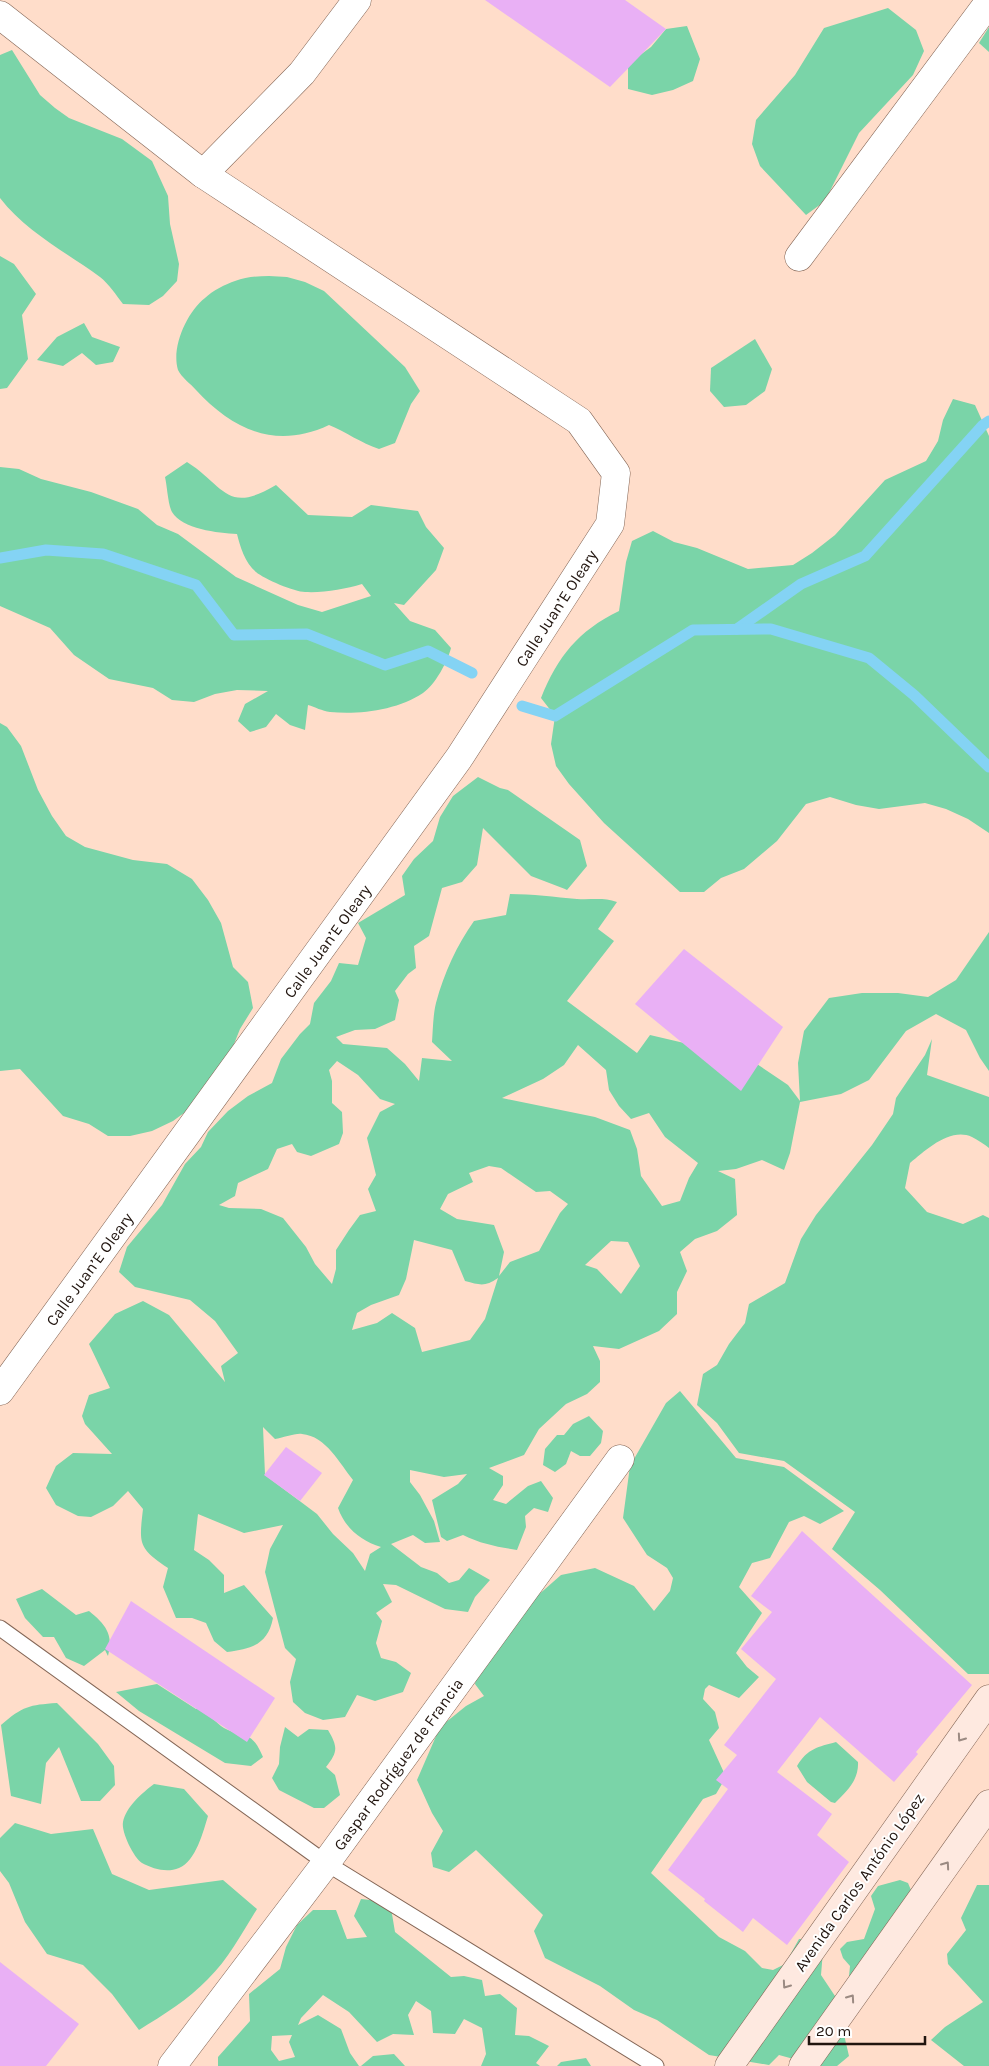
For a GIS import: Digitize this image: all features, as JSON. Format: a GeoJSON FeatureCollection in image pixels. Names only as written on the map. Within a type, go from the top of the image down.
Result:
{"type":"FeatureCollection","features":[{"type":"Feature","properties":{"kind":"main road","name":"Avenida Carlos António López"},"geometry":{"type":"LineString","coordinates":[[729,2066],[989,1699]]}},
{"type":"Feature","properties":{"kind":"main road"},"geometry":{"type":"LineString","coordinates":[[803,2066],[989,1804]]}},
{"type":"Feature","properties":{"kind":"street"},"geometry":{"type":"LineString","coordinates":[[0,15],[202,174],[302,73],[357,0]]}},
{"type":"Feature","properties":{"kind":"street"},"geometry":{"type":"LineString","coordinates":[[800,257],[989,2]]}},
{"type":"Feature","properties":{"kind":"street","name":"Calle Juan’E Oleary"},"geometry":{"type":"LineString","coordinates":[[0,1391],[460,758],[610,524],[616,474],[579,421],[202,174]]}},
{"type":"Feature","properties":{"kind":"street","name":"Gaspar Rodríguez de Francia"},"geometry":{"type":"LineString","coordinates":[[172,2066],[326,1863],[620,1459]]}},
{"type":"Feature","properties":{"kind":"lane"},"geometry":{"type":"LineString","coordinates":[[0,1628],[326,1863],[656,2066]]}},
{"type":"Feature","properties":{"kind":"green space"},"geometry":{"type":"Polygon","coordinates":[[[888,8],[916,30],[924,51],[913,75],[859,133],[825,201],[806,215],[760,166],[752,144],[756,120],[795,75],[824,28],[888,8]]]}},
{"type":"Feature","properties":{"kind":"green space"},"geometry":{"type":"Polygon","coordinates":[[[687,26],[700,59],[693,81],[673,90],[652,95],[628,89],[628,64],[651,47],[666,29],[687,26]]]}},
{"type":"Feature","properties":{"kind":"green space"},"geometry":{"type":"Polygon","coordinates":[[[989,27],[989,52],[979,43],[989,27]]]}},
{"type":"Feature","properties":{"kind":"green space"},"geometry":{"type":"Polygon","coordinates":[[[12,50],[40,95],[55,108],[69,118],[122,139],[152,161],[168,196],[170,224],[179,264],[177,281],[163,296],[149,305],[123,304],[103,280],[34,231],[10,210],[0,198],[0,55],[12,50]]]}},
{"type":"Feature","properties":{"kind":"green space"},"geometry":{"type":"Polygon","coordinates":[[[0,256],[14,264],[36,294],[22,315],[28,359],[7,388],[0,389],[0,256]]]}},
{"type":"Feature","properties":{"kind":"green space"},"geometry":{"type":"Polygon","coordinates":[[[269,276],[287,277],[305,282],[324,291],[405,367],[420,391],[411,404],[395,443],[379,449],[329,425],[291,436],[256,432],[225,416],[181,375],[176,361],[179,341],[187,321],[198,304],[211,293],[231,282],[269,276]]]}},
{"type":"Feature","properties":{"kind":"green space"},"geometry":{"type":"Polygon","coordinates":[[[84,323],[92,337],[120,347],[113,362],[96,365],[82,353],[63,366],[37,360],[57,337],[84,323]]]}},
{"type":"Feature","properties":{"kind":"green space"},"geometry":{"type":"Polygon","coordinates":[[[755,339],[772,369],[765,391],[746,405],[724,407],[710,391],[711,368],[755,339]]]}},
{"type":"Feature","properties":{"kind":"green space"},"geometry":{"type":"Polygon","coordinates":[[[953,399],[975,405],[989,436],[989,833],[968,819],[946,809],[925,803],[879,809],[856,805],[830,797],[806,804],[777,841],[744,869],[721,878],[704,892],[680,892],[604,823],[569,784],[556,766],[551,744],[555,716],[541,698],[562,657],[592,627],[619,611],[626,562],[632,541],[653,531],[674,542],[697,548],[748,569],[793,565],[835,535],[885,480],[926,461],[938,441],[943,420],[953,399]]]}},
{"type":"Feature","properties":{"kind":"green space"},"geometry":{"type":"Polygon","coordinates":[[[187,462],[227,494],[236,497],[259,494],[276,485],[308,515],[352,517],[371,505],[418,511],[426,527],[444,548],[436,570],[404,605],[394,603],[410,621],[435,630],[451,648],[440,672],[428,689],[402,704],[366,712],[330,712],[308,705],[305,730],[290,725],[276,714],[266,727],[250,732],[238,721],[245,704],[268,691],[237,690],[215,694],[194,702],[172,700],[153,688],[109,679],[74,655],[50,628],[0,606],[0,467],[19,469],[41,479],[91,492],[138,509],[157,525],[178,534],[236,577],[298,605],[322,612],[371,596],[362,584],[334,590],[312,592],[294,590],[280,585],[260,575],[252,568],[243,554],[237,534],[201,529],[177,518],[171,509],[165,477],[187,462]]]}},
{"type":"Feature","properties":{"kind":"green space"},"geometry":{"type":"Polygon","coordinates":[[[0,723],[7,727],[21,746],[38,790],[52,816],[66,836],[85,847],[133,860],[167,864],[192,879],[208,900],[221,923],[233,967],[248,982],[253,1008],[240,1029],[232,1049],[192,1107],[173,1121],[152,1131],[130,1136],[108,1136],[89,1124],[63,1116],[20,1069],[0,1071],[0,723]]]}},
{"type":"Feature","properties":{"kind":"green space"},"geometry":{"type":"Polygon","coordinates":[[[478,777],[508,790],[580,840],[587,866],[567,890],[531,876],[483,828],[477,865],[462,882],[442,888],[429,936],[414,946],[416,968],[408,974],[395,991],[399,1000],[395,1020],[375,1029],[355,1030],[336,1037],[343,1044],[387,1048],[405,1064],[419,1081],[422,1058],[452,1061],[432,1042],[435,1008],[447,970],[474,921],[506,915],[510,894],[518,894],[602,899],[617,902],[598,929],[614,941],[567,1001],[637,1053],[650,1035],[748,1058],[788,1085],[800,1101],[798,1063],[804,1031],[829,998],[862,993],[898,993],[928,997],[956,980],[989,932],[989,1071],[966,1030],[936,1014],[906,1031],[869,1080],[841,1094],[800,1102],[790,1153],[784,1170],[762,1160],[736,1169],[718,1171],[735,1179],[737,1215],[717,1231],[695,1239],[680,1252],[687,1271],[677,1292],[677,1314],[659,1331],[619,1349],[593,1346],[600,1361],[600,1382],[587,1394],[566,1404],[539,1429],[524,1455],[489,1468],[503,1476],[503,1485],[493,1500],[506,1504],[528,1486],[541,1481],[553,1498],[548,1512],[534,1508],[525,1516],[526,1527],[517,1550],[483,1543],[463,1535],[447,1541],[441,1537],[432,1500],[458,1484],[467,1474],[444,1477],[410,1470],[410,1482],[420,1495],[434,1521],[440,1542],[425,1543],[413,1535],[391,1544],[421,1567],[437,1573],[449,1583],[459,1580],[469,1568],[490,1580],[475,1597],[468,1612],[445,1609],[396,1585],[383,1584],[392,1602],[376,1613],[382,1621],[376,1643],[381,1658],[396,1662],[411,1673],[403,1692],[375,1701],[357,1695],[345,1717],[323,1720],[305,1713],[293,1702],[290,1682],[296,1659],[285,1648],[265,1572],[270,1549],[283,1525],[244,1533],[198,1514],[194,1550],[209,1560],[224,1575],[224,1593],[244,1585],[273,1618],[267,1634],[258,1644],[227,1652],[214,1641],[206,1623],[192,1618],[176,1618],[163,1587],[168,1568],[146,1550],[141,1538],[143,1509],[128,1491],[113,1506],[91,1517],[78,1516],[56,1505],[46,1488],[56,1466],[73,1453],[112,1454],[85,1424],[82,1416],[89,1395],[110,1388],[89,1344],[115,1314],[143,1301],[169,1315],[225,1382],[221,1366],[238,1353],[215,1321],[190,1300],[135,1287],[119,1272],[127,1247],[162,1205],[185,1164],[201,1147],[208,1132],[228,1111],[248,1096],[272,1083],[281,1059],[310,1024],[314,1003],[331,981],[339,963],[358,965],[366,938],[358,923],[405,895],[402,876],[414,859],[433,841],[440,817],[453,796],[478,777]],[[578,1045],[564,1065],[543,1079],[502,1098],[595,1117],[630,1130],[637,1149],[641,1176],[662,1206],[680,1201],[689,1178],[698,1163],[665,1137],[649,1113],[631,1119],[619,1106],[609,1090],[606,1070],[578,1045]],[[337,1061],[329,1070],[332,1081],[332,1103],[342,1112],[343,1133],[339,1144],[311,1156],[297,1152],[292,1144],[277,1149],[268,1169],[238,1183],[235,1196],[219,1205],[229,1208],[261,1209],[283,1218],[306,1247],[315,1264],[332,1284],[336,1269],[336,1250],[360,1215],[376,1211],[368,1189],[376,1175],[367,1138],[380,1112],[395,1104],[380,1099],[358,1075],[337,1061]],[[489,1166],[469,1173],[473,1182],[448,1194],[440,1209],[457,1219],[494,1225],[504,1252],[499,1276],[510,1262],[539,1251],[560,1213],[568,1204],[550,1191],[536,1192],[501,1168],[489,1166]],[[414,1240],[406,1279],[399,1295],[371,1305],[357,1313],[352,1330],[377,1323],[392,1313],[415,1328],[422,1352],[470,1340],[485,1319],[498,1278],[489,1283],[482,1284],[465,1281],[452,1250],[414,1240]],[[611,1241],[585,1265],[597,1269],[621,1294],[640,1266],[628,1242],[611,1241]],[[263,1427],[265,1475],[317,1514],[333,1534],[353,1553],[365,1571],[370,1554],[381,1547],[360,1537],[349,1528],[338,1508],[353,1480],[332,1452],[318,1440],[302,1434],[275,1439],[263,1427]]]}},
{"type":"Feature","properties":{"kind":"green space"},"geometry":{"type":"Polygon","coordinates":[[[932,1039],[927,1075],[989,1097],[989,1148],[972,1137],[955,1135],[947,1137],[931,1146],[910,1163],[905,1188],[927,1212],[963,1224],[983,1215],[989,1218],[989,1674],[968,1674],[880,1590],[832,1549],[855,1512],[784,1461],[739,1453],[717,1423],[697,1405],[703,1374],[717,1365],[729,1344],[745,1323],[749,1304],[785,1283],[801,1239],[816,1215],[872,1145],[893,1114],[896,1098],[925,1055],[932,1039]]]}},
{"type":"Feature","properties":{"kind":"green space"},"geometry":{"type":"Polygon","coordinates":[[[680,1391],[736,1458],[784,1467],[844,1511],[820,1524],[804,1516],[789,1522],[770,1558],[752,1563],[739,1587],[762,1613],[736,1653],[747,1667],[759,1677],[739,1698],[709,1685],[705,1689],[703,1699],[715,1712],[719,1728],[709,1740],[726,1777],[716,1794],[703,1799],[651,1873],[719,1937],[745,1951],[762,1968],[773,1970],[785,1964],[799,1939],[812,1939],[823,1951],[821,1975],[835,1996],[849,2056],[837,2066],[819,2066],[779,2055],[769,2065],[709,2055],[657,2020],[634,2010],[600,1986],[545,1958],[534,1931],[543,1915],[476,1850],[449,1872],[433,1867],[431,1853],[443,1831],[432,1813],[417,1780],[440,1727],[466,1706],[484,1696],[475,1684],[478,1668],[520,1611],[561,1575],[595,1568],[634,1586],[654,1611],[670,1591],[673,1578],[667,1568],[647,1555],[623,1518],[630,1466],[666,1403],[680,1391]]]}},
{"type":"Feature","properties":{"kind":"green space"},"geometry":{"type":"Polygon","coordinates":[[[589,1416],[603,1431],[601,1443],[590,1456],[580,1456],[571,1451],[566,1464],[555,1472],[543,1465],[545,1449],[557,1435],[564,1435],[573,1424],[589,1416]]]}},
{"type":"Feature","properties":{"kind":"green space"},"geometry":{"type":"Polygon","coordinates":[[[42,1589],[76,1615],[89,1611],[100,1620],[109,1636],[110,1648],[108,1656],[105,1650],[84,1666],[66,1658],[54,1637],[43,1637],[25,1618],[16,1599],[42,1589]]]}},
{"type":"Feature","properties":{"kind":"green space"},"geometry":{"type":"Polygon","coordinates":[[[157,1684],[196,1709],[200,1707],[224,1728],[251,1738],[263,1757],[251,1766],[225,1763],[139,1711],[116,1692],[157,1684]]]}},
{"type":"Feature","properties":{"kind":"green space"},"geometry":{"type":"Polygon","coordinates":[[[57,1703],[98,1744],[114,1766],[115,1785],[100,1801],[81,1801],[59,1747],[46,1763],[41,1804],[11,1796],[1,1725],[21,1710],[57,1703]]]}},
{"type":"Feature","properties":{"kind":"green space"},"geometry":{"type":"Polygon","coordinates":[[[285,1727],[298,1737],[309,1729],[328,1730],[331,1736],[335,1745],[335,1753],[326,1767],[335,1775],[340,1795],[324,1808],[314,1808],[279,1790],[272,1778],[279,1764],[280,1747],[285,1727]]]}},
{"type":"Feature","properties":{"kind":"green space"},"geometry":{"type":"Polygon","coordinates":[[[836,1742],[858,1762],[858,1768],[857,1774],[848,1790],[835,1803],[831,1802],[807,1782],[797,1766],[809,1752],[836,1742]]]}},
{"type":"Feature","properties":{"kind":"green space"},"geometry":{"type":"Polygon","coordinates":[[[154,1784],[184,1789],[208,1816],[194,1853],[179,1868],[160,1870],[142,1863],[132,1850],[124,1832],[123,1822],[127,1811],[154,1784]]]}},
{"type":"Feature","properties":{"kind":"green space"},"geometry":{"type":"Polygon","coordinates":[[[15,1823],[51,1834],[93,1829],[112,1874],[149,1890],[223,1880],[257,1909],[215,1972],[184,2000],[139,2030],[112,1994],[83,1965],[47,1954],[25,1922],[9,1883],[0,1871],[0,1838],[15,1823]]]}},
{"type":"Feature","properties":{"kind":"green space"},"geometry":{"type":"Polygon","coordinates":[[[900,1880],[908,1883],[913,1895],[853,1985],[849,1976],[850,1966],[843,1958],[840,1949],[847,1942],[864,1939],[875,1909],[871,1896],[878,1886],[900,1880]]]}},
{"type":"Feature","properties":{"kind":"green space"},"geometry":{"type":"Polygon","coordinates":[[[977,1885],[989,1885],[989,2066],[964,2066],[931,2040],[945,2027],[983,2002],[948,1964],[947,1954],[966,1930],[961,1918],[977,1885]]]}},
{"type":"Feature","properties":{"kind":"green space"},"geometry":{"type":"Polygon","coordinates":[[[361,1899],[390,1902],[395,1932],[451,1977],[464,1976],[482,1980],[485,1996],[500,1994],[517,2008],[515,2035],[529,2036],[549,2046],[536,2063],[540,2066],[481,2066],[486,2054],[482,2028],[464,2019],[455,2034],[433,2033],[431,2011],[416,2001],[408,2015],[414,2035],[393,2034],[377,2042],[349,2012],[323,1995],[301,2018],[298,2025],[318,2015],[341,2029],[350,2053],[359,2066],[218,2066],[218,2057],[250,2021],[249,1994],[280,1969],[286,1947],[297,1925],[313,1910],[336,1910],[347,1939],[367,1937],[354,1916],[361,1899]],[[292,2035],[272,2036],[271,2050],[279,2061],[295,2057],[289,2042],[292,2035]]]}},
{"type":"Feature","properties":{"kind":"green space"},"geometry":{"type":"Polygon","coordinates":[[[394,2054],[405,2066],[361,2066],[373,2056],[394,2054]]]}},
{"type":"Feature","properties":{"kind":"green space"},"geometry":{"type":"Polygon","coordinates":[[[586,2058],[591,2066],[557,2066],[561,2062],[586,2058]]]}},
{"type":"Feature","properties":{"kind":"building"},"geometry":{"type":"Polygon","coordinates":[[[485,0],[625,0],[666,29],[610,87],[485,0]]]}},
{"type":"Feature","properties":{"kind":"building"},"geometry":{"type":"Polygon","coordinates":[[[684,949],[783,1027],[741,1091],[635,1004],[684,949]]]}},
{"type":"Feature","properties":{"kind":"building"},"geometry":{"type":"Polygon","coordinates":[[[286,1447],[322,1473],[300,1501],[264,1475],[286,1447]]]}},
{"type":"Feature","properties":{"kind":"building"},"geometry":{"type":"Polygon","coordinates":[[[802,1531],[972,1685],[916,1752],[918,1754],[894,1782],[820,1717],[777,1772],[832,1814],[817,1835],[849,1862],[787,1945],[753,1918],[743,1932],[668,1870],[728,1789],[716,1780],[737,1755],[724,1745],[776,1679],[741,1649],[772,1612],[751,1596],[802,1531]]]}},
{"type":"Feature","properties":{"kind":"building"},"geometry":{"type":"Polygon","coordinates":[[[131,1601],[275,1698],[247,1742],[105,1649],[131,1601]]]}},
{"type":"Feature","properties":{"kind":"building"},"geometry":{"type":"Polygon","coordinates":[[[0,1962],[79,2024],[46,2066],[0,2066],[0,1962]]]}},
{"type":"Feature","properties":{"kind":"waterway"},"geometry":{"type":"LineString","coordinates":[[737,629],[801,584],[865,556],[983,425],[989,421]]}},
{"type":"Feature","properties":{"kind":"waterway"},"geometry":{"type":"LineString","coordinates":[[0,558],[46,550],[103,554],[196,585],[234,635],[307,634],[385,665],[428,651],[472,673]]}},
{"type":"Feature","properties":{"kind":"waterway"},"geometry":{"type":"LineString","coordinates":[[522,706],[555,716],[693,630],[771,629],[869,658],[914,695],[989,767]]}}]}
